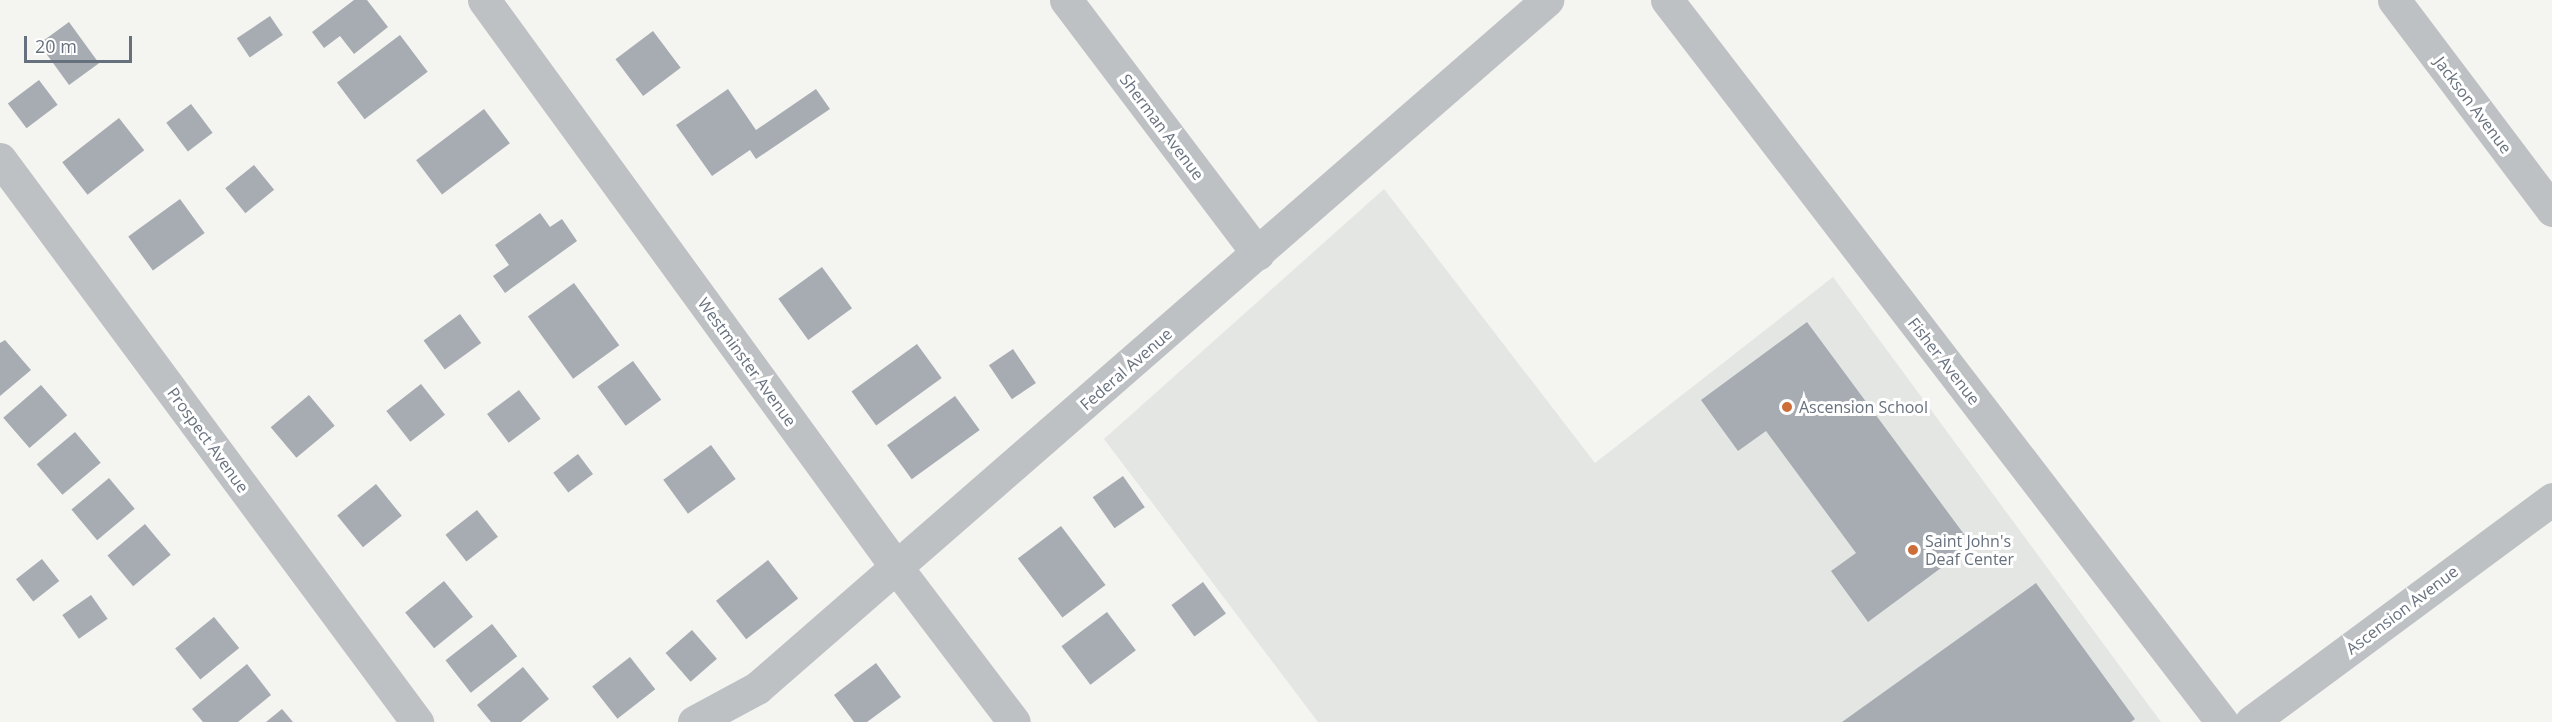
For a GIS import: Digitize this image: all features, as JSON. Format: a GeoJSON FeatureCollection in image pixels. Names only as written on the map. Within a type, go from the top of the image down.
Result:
{"type":"FeatureCollection","features":[{"type":"Feature","properties":{"kind":"street","name":"Westminster Avenue"},"geometry":{"type":"LineString","coordinates":[[484,0],[897,568],[1014,722]]}},
{"type":"Feature","properties":{"kind":"street","name":"Sherman Avenue"},"geometry":{"type":"LineString","coordinates":[[1066,0],[1258,254]]}},
{"type":"Feature","properties":{"kind":"street","name":"Federal Avenue"},"geometry":{"type":"LineString","coordinates":[[694,722],[757,688],[1547,0]]}},
{"type":"Feature","properties":{"kind":"street","name":"Fisher Avenue"},"geometry":{"type":"LineString","coordinates":[[1667,0],[2222,722]]}},
{"type":"Feature","properties":{"kind":"street","name":"Jackson Avenue"},"geometry":{"type":"LineString","coordinates":[[2394,0],[2552,210]]}},
{"type":"Feature","properties":{"kind":"street","name":"Prospect Avenue"},"geometry":{"type":"LineString","coordinates":[[0,159],[417,722]]}},
{"type":"Feature","properties":{"kind":"street","name":"Ascension Avenue"},"geometry":{"type":"LineString","coordinates":[[2251,722],[2552,499]]}},
{"type":"Feature","properties":{"kind":"shaded area"},"geometry":{"type":"Polygon","coordinates":[[[1384,189],[1595,463],[1833,277],[2161,722],[1318,722],[1104,439],[1384,189]]]}},
{"type":"Feature","properties":{"kind":"building"},"geometry":{"type":"Polygon","coordinates":[[[354,0],[367,0],[388,27],[354,54],[340,36],[324,48],[312,32],[354,0]]]}},
{"type":"Feature","properties":{"kind":"building"},"geometry":{"type":"Polygon","coordinates":[[[270,16],[283,35],[250,57],[237,38],[270,16]]]}},
{"type":"Feature","properties":{"kind":"building"},"geometry":{"type":"Polygon","coordinates":[[[69,22],[99,63],[69,85],[39,44],[69,22]]]}},
{"type":"Feature","properties":{"kind":"building"},"geometry":{"type":"Polygon","coordinates":[[[653,31],[681,68],[643,96],[615,59],[653,31]]]}},
{"type":"Feature","properties":{"kind":"building"},"geometry":{"type":"Polygon","coordinates":[[[400,35],[428,72],[365,119],[337,83],[400,35]]]}},
{"type":"Feature","properties":{"kind":"building"},"geometry":{"type":"Polygon","coordinates":[[[39,80],[58,105],[27,128],[8,103],[39,80]]]}},
{"type":"Feature","properties":{"kind":"building"},"geometry":{"type":"Polygon","coordinates":[[[728,89],[756,130],[816,89],[830,109],[756,159],[750,150],[712,176],[676,125],[728,89]]]}},
{"type":"Feature","properties":{"kind":"building"},"geometry":{"type":"Polygon","coordinates":[[[191,104],[213,133],[188,151],[166,123],[191,104]]]}},
{"type":"Feature","properties":{"kind":"building"},"geometry":{"type":"Polygon","coordinates":[[[484,109],[510,143],[442,194],[416,160],[484,109]]]}},
{"type":"Feature","properties":{"kind":"building"},"geometry":{"type":"Polygon","coordinates":[[[119,118],[144,150],[88,195],[62,162],[119,118]]]}},
{"type":"Feature","properties":{"kind":"building"},"geometry":{"type":"Polygon","coordinates":[[[254,165],[274,190],[245,213],[225,188],[254,165]]]}},
{"type":"Feature","properties":{"kind":"building"},"geometry":{"type":"Polygon","coordinates":[[[180,199],[205,233],[153,271],[128,237],[180,199]]]}},
{"type":"Feature","properties":{"kind":"building"},"geometry":{"type":"Polygon","coordinates":[[[540,213],[550,227],[562,219],[577,241],[505,293],[493,276],[509,265],[495,245],[540,213]]]}},
{"type":"Feature","properties":{"kind":"building"},"geometry":{"type":"Polygon","coordinates":[[[822,267],[852,308],[808,340],[778,299],[822,267]]]}},
{"type":"Feature","properties":{"kind":"building"},"geometry":{"type":"Polygon","coordinates":[[[574,283],[619,345],[573,379],[528,317],[574,283]]]}},
{"type":"Feature","properties":{"kind":"building"},"geometry":{"type":"Polygon","coordinates":[[[460,314],[481,343],[445,370],[424,340],[460,314]]]}},
{"type":"Feature","properties":{"kind":"building"},"geometry":{"type":"Polygon","coordinates":[[[1807,322],[1972,545],[1868,622],[1831,571],[1856,553],[1766,431],[1738,451],[1701,400],[1807,322]]]}},
{"type":"Feature","properties":{"kind":"building"},"geometry":{"type":"Polygon","coordinates":[[[5,340],[31,370],[0,396],[0,343],[5,340]]]}},
{"type":"Feature","properties":{"kind":"building"},"geometry":{"type":"Polygon","coordinates":[[[917,344],[942,378],[876,426],[851,392],[917,344]]]}},
{"type":"Feature","properties":{"kind":"building"},"geometry":{"type":"Polygon","coordinates":[[[1013,349],[1036,383],[1012,399],[989,365],[1013,349]]]}},
{"type":"Feature","properties":{"kind":"building"},"geometry":{"type":"Polygon","coordinates":[[[633,361],[661,400],[626,426],[597,387],[633,361]]]}},
{"type":"Feature","properties":{"kind":"building"},"geometry":{"type":"Polygon","coordinates":[[[421,384],[445,415],[410,442],[386,411],[421,384]]]}},
{"type":"Feature","properties":{"kind":"building"},"geometry":{"type":"Polygon","coordinates":[[[41,385],[67,415],[30,448],[3,418],[41,385]]]}},
{"type":"Feature","properties":{"kind":"building"},"geometry":{"type":"Polygon","coordinates":[[[519,390],[541,419],[509,443],[487,414],[519,390]]]}},
{"type":"Feature","properties":{"kind":"building"},"geometry":{"type":"Polygon","coordinates":[[[309,395],[335,426],[296,458],[271,427],[309,395]]]}},
{"type":"Feature","properties":{"kind":"building"},"geometry":{"type":"Polygon","coordinates":[[[955,396],[980,430],[912,479],[887,445],[955,396]]]}},
{"type":"Feature","properties":{"kind":"building"},"geometry":{"type":"Polygon","coordinates":[[[75,432],[101,463],[62,495],[37,464],[75,432]]]}},
{"type":"Feature","properties":{"kind":"building"},"geometry":{"type":"Polygon","coordinates":[[[711,445],[736,479],[688,514],[663,480],[711,445]]]}},
{"type":"Feature","properties":{"kind":"building"},"geometry":{"type":"Polygon","coordinates":[[[578,454],[593,474],[568,493],[553,473],[578,454]]]}},
{"type":"Feature","properties":{"kind":"building"},"geometry":{"type":"Polygon","coordinates":[[[1123,476],[1145,507],[1114,528],[1093,497],[1123,476]]]}},
{"type":"Feature","properties":{"kind":"building"},"geometry":{"type":"Polygon","coordinates":[[[109,478],[135,509],[97,540],[71,509],[109,478]]]}},
{"type":"Feature","properties":{"kind":"building"},"geometry":{"type":"Polygon","coordinates":[[[376,484],[402,516],[363,547],[337,515],[376,484]]]}},
{"type":"Feature","properties":{"kind":"building"},"geometry":{"type":"Polygon","coordinates":[[[477,510],[498,537],[466,561],[445,535],[477,510]]]}},
{"type":"Feature","properties":{"kind":"building"},"geometry":{"type":"Polygon","coordinates":[[[145,524],[171,555],[133,586],[107,555],[145,524]]]}},
{"type":"Feature","properties":{"kind":"building"},"geometry":{"type":"Polygon","coordinates":[[[1061,526],[1106,585],[1062,618],[1018,558],[1061,526]]]}},
{"type":"Feature","properties":{"kind":"building"},"geometry":{"type":"Polygon","coordinates":[[[42,559],[59,581],[33,601],[16,579],[42,559]]]}},
{"type":"Feature","properties":{"kind":"building"},"geometry":{"type":"Polygon","coordinates":[[[768,560],[798,599],[746,639],[716,601],[768,560]]]}},
{"type":"Feature","properties":{"kind":"building"},"geometry":{"type":"Polygon","coordinates":[[[444,581],[473,617],[434,648],[405,612],[444,581]]]}},
{"type":"Feature","properties":{"kind":"building"},"geometry":{"type":"Polygon","coordinates":[[[1203,582],[1226,614],[1194,636],[1171,605],[1203,582]]]}},
{"type":"Feature","properties":{"kind":"building"},"geometry":{"type":"Polygon","coordinates":[[[2036,583],[2135,719],[2131,722],[1842,722],[2036,583]]]}},
{"type":"Feature","properties":{"kind":"building"},"geometry":{"type":"Polygon","coordinates":[[[91,595],[108,619],[79,639],[62,615],[91,595]]]}},
{"type":"Feature","properties":{"kind":"building"},"geometry":{"type":"Polygon","coordinates":[[[1107,612],[1136,650],[1090,685],[1061,646],[1107,612]]]}},
{"type":"Feature","properties":{"kind":"building"},"geometry":{"type":"Polygon","coordinates":[[[214,617],[239,648],[200,680],[175,648],[214,617]]]}},
{"type":"Feature","properties":{"kind":"building"},"geometry":{"type":"Polygon","coordinates":[[[492,624],[517,656],[471,693],[446,660],[492,624]]]}},
{"type":"Feature","properties":{"kind":"building"},"geometry":{"type":"Polygon","coordinates":[[[692,630],[717,659],[691,682],[666,653],[692,630]]]}},
{"type":"Feature","properties":{"kind":"building"},"geometry":{"type":"Polygon","coordinates":[[[630,657],[655,689],[617,719],[592,687],[630,657]]]}},
{"type":"Feature","properties":{"kind":"building"},"geometry":{"type":"Polygon","coordinates":[[[876,663],[901,697],[867,722],[854,722],[834,695],[876,663]]]}},
{"type":"Feature","properties":{"kind":"building"},"geometry":{"type":"Polygon","coordinates":[[[247,664],[271,695],[238,722],[203,722],[192,709],[247,664]]]}},
{"type":"Feature","properties":{"kind":"building"},"geometry":{"type":"Polygon","coordinates":[[[523,667],[549,699],[521,722],[491,722],[477,705],[523,667]]]}},
{"type":"Feature","properties":{"kind":"building"},"geometry":{"type":"Polygon","coordinates":[[[282,709],[293,722],[266,722],[282,709]]]}},
{"type":"Feature","properties":{"kind":"place","name":"Ascension School"},"geometry":{"type":"Point","coordinates":[1787,407]}},
{"type":"Feature","properties":{"kind":"place","name":"Saint John's Deaf Center"},"geometry":{"type":"Point","coordinates":[1913,550]}}]}
